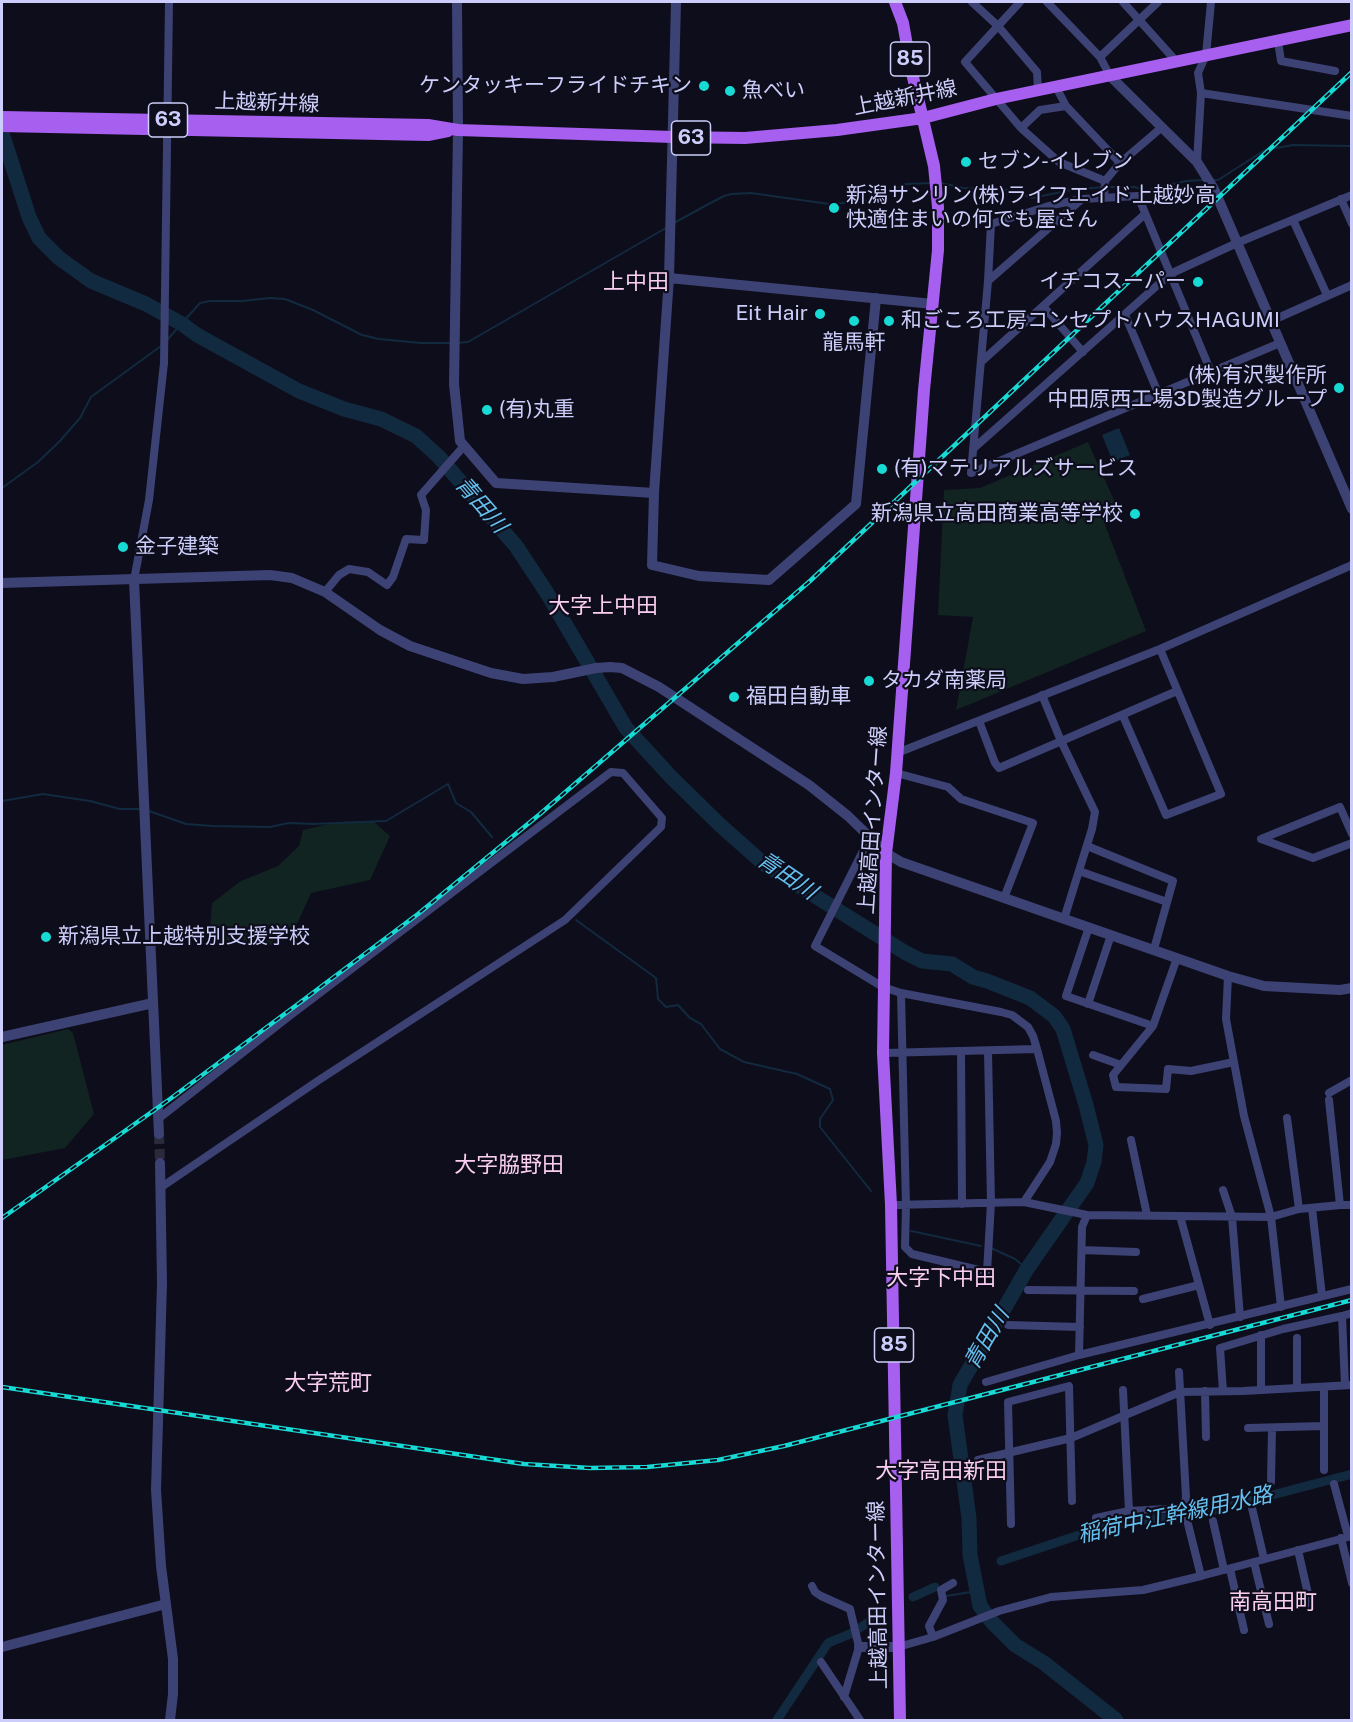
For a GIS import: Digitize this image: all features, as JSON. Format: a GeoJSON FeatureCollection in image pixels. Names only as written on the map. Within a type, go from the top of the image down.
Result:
{"type":"FeatureCollection","features":[{"type":"Feature","properties":{"kind":"main road","name":"上越高田インター線"},"geometry":{"type":"LineString","coordinates":[[895,2],[903,23],[934,166],[938,207],[938,250],[896,773],[885,853],[883,1053],[891,1205],[900,1720]]}},
{"type":"Feature","properties":{"kind":"main road","name":"上越新井線"},"geometry":{"type":"LineString","coordinates":[[2,117],[29,122],[428,135],[458,130],[744,138],[837,130],[923,118],[996,99],[1352,25]]}},
{"type":"Feature","properties":{"kind":"main road","name":"上越新井線"},"geometry":{"type":"LineString","coordinates":[[2,126],[29,122]]}},
{"type":"Feature","properties":{"kind":"street"},"geometry":{"type":"LineString","coordinates":[[159,1134],[134,580],[149,496],[164,363],[169,2]]}},
{"type":"Feature","properties":{"kind":"street"},"geometry":{"type":"LineString","coordinates":[[457,2],[458,130],[454,384],[460,441],[496,483],[654,493]]}},
{"type":"Feature","properties":{"kind":"street"},"geometry":{"type":"LineString","coordinates":[[676,2],[669,278],[654,493],[652,565],[699,576],[769,580],[856,504],[876,298]]}},
{"type":"Feature","properties":{"kind":"street"},"geometry":{"type":"LineString","coordinates":[[972,2],[998,26],[1037,72],[1038,91]]}},
{"type":"Feature","properties":{"kind":"street"},"geometry":{"type":"LineString","coordinates":[[1020,2],[965,62],[1021,128],[1059,162],[1105,181]]}},
{"type":"Feature","properties":{"kind":"street"},"geometry":{"type":"LineString","coordinates":[[1047,2],[1100,57],[1110,75],[1197,162],[1214,189],[1352,509]]}},
{"type":"Feature","properties":{"kind":"street"},"geometry":{"type":"LineString","coordinates":[[1123,2],[1176,61]]}},
{"type":"Feature","properties":{"kind":"street"},"geometry":{"type":"LineString","coordinates":[[1100,57],[1158,2]]}},
{"type":"Feature","properties":{"kind":"street"},"geometry":{"type":"LineString","coordinates":[[1197,162],[1201,93],[1198,73],[1206,55],[1211,2]]}},
{"type":"Feature","properties":{"kind":"street"},"geometry":{"type":"LineString","coordinates":[[1278,41],[1281,61],[1335,71]]}},
{"type":"Feature","properties":{"kind":"street"},"geometry":{"type":"LineString","coordinates":[[1056,87],[1066,106],[1120,163]]}},
{"type":"Feature","properties":{"kind":"street"},"geometry":{"type":"LineString","coordinates":[[1201,93],[1352,116]]}},
{"type":"Feature","properties":{"kind":"street"},"geometry":{"type":"LineString","coordinates":[[1021,128],[1040,110],[1066,106]]}},
{"type":"Feature","properties":{"kind":"street"},"geometry":{"type":"LineString","coordinates":[[1104,195],[1105,181],[1120,163],[1161,128]]}},
{"type":"Feature","properties":{"kind":"street"},"geometry":{"type":"LineString","coordinates":[[1211,372],[1137,196],[1104,195],[1082,199],[1052,205],[991,224],[971,473],[1280,343]]}},
{"type":"Feature","properties":{"kind":"street"},"geometry":{"type":"LineString","coordinates":[[974,448],[1170,274],[1352,195]]}},
{"type":"Feature","properties":{"kind":"street"},"geometry":{"type":"LineString","coordinates":[[988,281],[1082,199]]}},
{"type":"Feature","properties":{"kind":"street"},"geometry":{"type":"LineString","coordinates":[[1341,199],[1352,224]]}},
{"type":"Feature","properties":{"kind":"street"},"geometry":{"type":"LineString","coordinates":[[981,362],[1145,214]]}},
{"type":"Feature","properties":{"kind":"street"},"geometry":{"type":"LineString","coordinates":[[1293,220],[1327,295]]}},
{"type":"Feature","properties":{"kind":"street"},"geometry":{"type":"LineString","coordinates":[[669,278],[933,304]]}},
{"type":"Feature","properties":{"kind":"street"},"geometry":{"type":"LineString","coordinates":[[1271,321],[1352,285]]}},
{"type":"Feature","properties":{"kind":"street"},"geometry":{"type":"LineString","coordinates":[[1042,306],[1083,352]]}},
{"type":"Feature","properties":{"kind":"street"},"geometry":{"type":"LineString","coordinates":[[1125,315],[1159,395]]}},
{"type":"Feature","properties":{"kind":"street"},"geometry":{"type":"LineString","coordinates":[[325,592],[339,575],[349,569],[368,572],[387,585],[393,577],[406,539],[424,540],[426,510],[421,495],[464,446]]}},
{"type":"Feature","properties":{"kind":"street"},"geometry":{"type":"LineString","coordinates":[[897,753],[1160,649],[1352,565]]}},
{"type":"Feature","properties":{"kind":"street"},"geometry":{"type":"LineString","coordinates":[[2,583],[270,575],[292,578],[325,592],[380,630],[410,646],[491,674],[523,679],[553,677],[610,666],[622,668],[659,687],[809,785],[848,816],[885,853],[914,867],[1228,976],[1264,986],[1340,990],[1352,988]]}},
{"type":"Feature","properties":{"kind":"street"},"geometry":{"type":"LineString","coordinates":[[1123,716],[1166,815],[1221,794],[1160,649]]}},
{"type":"Feature","properties":{"kind":"street"},"geometry":{"type":"LineString","coordinates":[[979,721],[999,768],[1177,691]]}},
{"type":"Feature","properties":{"kind":"street"},"geometry":{"type":"LineString","coordinates":[[1042,694],[1061,741],[1095,812],[1064,919]]}},
{"type":"Feature","properties":{"kind":"street"},"geometry":{"type":"LineString","coordinates":[[158,1119],[288,1017],[611,772],[623,773],[663,819],[662,827],[565,920],[160,1188]]}},
{"type":"Feature","properties":{"kind":"street"},"geometry":{"type":"LineString","coordinates":[[896,773],[948,787],[961,799],[1033,823],[1004,898]]}},
{"type":"Feature","properties":{"kind":"street"},"geometry":{"type":"LineString","coordinates":[[1352,834],[1341,807],[1261,839],[1313,858],[1352,843]]}},
{"type":"Feature","properties":{"kind":"street"},"geometry":{"type":"LineString","coordinates":[[870,837],[815,946],[883,987],[901,993],[1012,1015],[1028,1028],[1033,1036],[1056,1121],[1056,1144],[1050,1162],[1024,1202]]}},
{"type":"Feature","properties":{"kind":"street"},"geometry":{"type":"LineString","coordinates":[[1087,846],[1173,881],[1154,950]]}},
{"type":"Feature","properties":{"kind":"street"},"geometry":{"type":"LineString","coordinates":[[1079,871],[1167,902]]}},
{"type":"Feature","properties":{"kind":"street"},"geometry":{"type":"LineString","coordinates":[[1089,927],[1066,996],[1153,1026]]}},
{"type":"Feature","properties":{"kind":"street"},"geometry":{"type":"LineString","coordinates":[[1088,1004],[1111,935]]}},
{"type":"Feature","properties":{"kind":"street"},"geometry":{"type":"LineString","coordinates":[[1177,958],[1153,1026],[1113,1075],[1116,1087],[1166,1089],[1168,1069],[1191,1071],[1234,1062]]}},
{"type":"Feature","properties":{"kind":"street"},"geometry":{"type":"LineString","coordinates":[[1228,976],[1226,1019],[1244,1116],[1271,1217],[1281,1307]]}},
{"type":"Feature","properties":{"kind":"street"},"geometry":{"type":"LineString","coordinates":[[901,993],[905,1247],[912,1254],[987,1272],[991,1203],[988,1051]]}},
{"type":"Feature","properties":{"kind":"street"},"geometry":{"type":"LineString","coordinates":[[2,1037],[153,1003]]}},
{"type":"Feature","properties":{"kind":"street"},"geometry":{"type":"LineString","coordinates":[[883,1053],[1037,1050]]}},
{"type":"Feature","properties":{"kind":"street"},"geometry":{"type":"LineString","coordinates":[[961,1051],[962,1204]]}},
{"type":"Feature","properties":{"kind":"street"},"geometry":{"type":"LineString","coordinates":[[1093,1054],[1121,1065]]}},
{"type":"Feature","properties":{"kind":"street"},"geometry":{"type":"LineString","coordinates":[[1340,1205],[1329,1097],[1352,1080]]}},
{"type":"Feature","properties":{"kind":"street"},"geometry":{"type":"LineString","coordinates":[[1287,1118],[1299,1209]]}},
{"type":"Feature","properties":{"kind":"street"},"geometry":{"type":"LineString","coordinates":[[1131,1140],[1147,1215]]}},
{"type":"Feature","properties":{"kind":"street"},"geometry":{"type":"LineString","coordinates":[[160,1163],[162,1283],[156,1490],[161,1566],[174,1669],[170,1720]]}},
{"type":"Feature","properties":{"kind":"street"},"geometry":{"type":"LineString","coordinates":[[1223,1190],[1232,1217],[1240,1317]]}},
{"type":"Feature","properties":{"kind":"street"},"geometry":{"type":"LineString","coordinates":[[891,1205],[1024,1202],[1082,1214],[1232,1217],[1271,1217],[1299,1209],[1352,1205]]}},
{"type":"Feature","properties":{"kind":"street"},"geometry":{"type":"LineString","coordinates":[[1312,1208],[1322,1296]]}},
{"type":"Feature","properties":{"kind":"street"},"geometry":{"type":"LineString","coordinates":[[1079,1356],[1082,1214]]}},
{"type":"Feature","properties":{"kind":"street"},"geometry":{"type":"LineString","coordinates":[[1180,1216],[1210,1324]]}},
{"type":"Feature","properties":{"kind":"street"},"geometry":{"type":"LineString","coordinates":[[1082,1250],[1136,1252]]}},
{"type":"Feature","properties":{"kind":"street"},"geometry":{"type":"LineString","coordinates":[[1143,1299],[1199,1285]]}},
{"type":"Feature","properties":{"kind":"street"},"geometry":{"type":"LineString","coordinates":[[986,1382],[1079,1356],[1352,1289]]}},
{"type":"Feature","properties":{"kind":"street"},"geometry":{"type":"LineString","coordinates":[[1028,1290],[1134,1291]]}},
{"type":"Feature","properties":{"kind":"street"},"geometry":{"type":"LineString","coordinates":[[1223,1391],[1220,1348],[1261,1335],[1352,1313]]}},
{"type":"Feature","properties":{"kind":"street"},"geometry":{"type":"LineString","coordinates":[[978,1460],[1071,1438],[1180,1392],[1348,1385],[1342,1316]]}},
{"type":"Feature","properties":{"kind":"street"},"geometry":{"type":"LineString","coordinates":[[1008,1326],[1080,1327]]}},
{"type":"Feature","properties":{"kind":"street"},"geometry":{"type":"LineString","coordinates":[[1261,1335],[1262,1390]]}},
{"type":"Feature","properties":{"kind":"street"},"geometry":{"type":"LineString","coordinates":[[1297,1338],[1298,1388]]}},
{"type":"Feature","properties":{"kind":"street"},"geometry":{"type":"LineString","coordinates":[[1179,1372],[1186,1497],[1184,1508],[1201,1576]]}},
{"type":"Feature","properties":{"kind":"street"},"geometry":{"type":"LineString","coordinates":[[1011,1524],[1008,1402],[1069,1386],[1072,1501]]}},
{"type":"Feature","properties":{"kind":"street"},"geometry":{"type":"LineString","coordinates":[[1323,1470],[1324,1387]]}},
{"type":"Feature","properties":{"kind":"street"},"geometry":{"type":"LineString","coordinates":[[1123,1390],[1129,1511]]}},
{"type":"Feature","properties":{"kind":"street"},"geometry":{"type":"LineString","coordinates":[[1205,1391],[1206,1437]]}},
{"type":"Feature","properties":{"kind":"street"},"geometry":{"type":"LineString","coordinates":[[1248,1428],[1323,1426]]}},
{"type":"Feature","properties":{"kind":"street"},"geometry":{"type":"LineString","coordinates":[[1271,1482],[1272,1428]]}},
{"type":"Feature","properties":{"kind":"street"},"geometry":{"type":"LineString","coordinates":[[1334,1484],[1347,1537],[1352,1582]]}},
{"type":"Feature","properties":{"kind":"street"},"geometry":{"type":"LineString","coordinates":[[1095,1518],[1129,1511],[1184,1508]]}},
{"type":"Feature","properties":{"kind":"street"},"geometry":{"type":"LineString","coordinates":[[1252,1508],[1264,1559]]}},
{"type":"Feature","properties":{"kind":"street"},"geometry":{"type":"LineString","coordinates":[[1213,1521],[1244,1630]]}},
{"type":"Feature","properties":{"kind":"street"},"geometry":{"type":"LineString","coordinates":[[859,1647],[898,1647],[933,1637],[999,1611],[1051,1597],[1143,1590],[1347,1537]]}},
{"type":"Feature","properties":{"kind":"street"},"geometry":{"type":"LineString","coordinates":[[1298,1550],[1311,1607]]}},
{"type":"Feature","properties":{"kind":"street"},"geometry":{"type":"LineString","coordinates":[[1254,1562],[1269,1624]]}},
{"type":"Feature","properties":{"kind":"street"},"geometry":{"type":"LineString","coordinates":[[933,1637],[929,1626],[942,1597],[941,1590],[953,1583]]}},
{"type":"Feature","properties":{"kind":"street"},"geometry":{"type":"LineString","coordinates":[[812,1586],[821,1596],[850,1609],[859,1647],[844,1696]]}},
{"type":"Feature","properties":{"kind":"street"},"geometry":{"type":"LineString","coordinates":[[2,1647],[166,1604]]}},
{"type":"Feature","properties":{"kind":"street"},"geometry":{"type":"LineString","coordinates":[[821,1662],[860,1720]]}},
{"type":"Feature","properties":{"kind":"green space"},"geometry":{"type":"Polygon","coordinates":[[[1088,442],[1121,516],[1105,525],[1146,631],[956,710],[973,617],[938,615],[944,490],[980,488],[1088,442]]]}},
{"type":"Feature","properties":{"kind":"green space"},"geometry":{"type":"Polygon","coordinates":[[[374,822],[390,836],[370,880],[311,893],[298,922],[272,945],[209,942],[212,903],[241,881],[278,866],[299,846],[303,830],[333,823],[374,822]]]}},
{"type":"Feature","properties":{"kind":"green space"},"geometry":{"type":"Polygon","coordinates":[[[68,1029],[73,1033],[94,1114],[65,1148],[2,1160],[2,1045],[68,1029]]]}},
{"type":"Feature","properties":{"kind":"water"},"geometry":{"type":"Polygon","coordinates":[[[1119,428],[1130,455],[1113,462],[1102,435],[1119,428]]]}},
{"type":"Feature","properties":{"kind":"waterway","name":"青田川"},"geometry":{"type":"LineString","coordinates":[[2,133],[29,217],[39,238],[59,258],[91,281],[146,304],[299,391],[344,409],[381,419],[416,436],[439,457],[516,546],[547,593],[626,728],[671,777],[764,864],[906,953],[922,961],[952,964],[973,977],[1030,998],[1054,1016],[1063,1029],[1086,1105],[1096,1145],[1094,1162],[1087,1183],[1027,1269],[960,1385],[955,1415],[969,1518],[970,1555],[980,1606],[1015,1645],[1044,1663],[1116,1720]]}},
{"type":"Feature","properties":{"kind":"waterway"},"geometry":{"type":"LineString","coordinates":[[1212,180],[1218,180],[1265,150],[1293,145],[1352,146]]}},
{"type":"Feature","properties":{"kind":"waterway"},"geometry":{"type":"LineString","coordinates":[[941,183],[963,188],[1009,190],[1032,198],[1076,189],[1108,187],[1135,187],[1145,191],[1186,181],[1203,180]]}},
{"type":"Feature","properties":{"kind":"waterway"},"geometry":{"type":"LineString","coordinates":[[674,223],[732,194],[751,193],[829,204],[869,201],[906,184],[932,183]]}},
{"type":"Feature","properties":{"kind":"waterway"},"geometry":{"type":"LineString","coordinates":[[457,343],[468,342],[666,228]]}},
{"type":"Feature","properties":{"kind":"waterway"},"geometry":{"type":"LineString","coordinates":[[167,340],[200,303],[270,298],[285,299],[313,310],[362,335],[421,343],[451,343]]}},
{"type":"Feature","properties":{"kind":"waterway"},"geometry":{"type":"LineString","coordinates":[[2,488],[38,462],[59,442],[80,418],[91,397],[161,346]]}},
{"type":"Feature","properties":{"kind":"waterway"},"geometry":{"type":"LineString","coordinates":[[149,811],[186,824],[212,826],[270,827],[289,823],[386,821],[448,784],[456,803],[471,812],[492,837]]}},
{"type":"Feature","properties":{"kind":"waterway"},"geometry":{"type":"LineString","coordinates":[[2,801],[43,794],[90,801],[120,809],[140,809]]}},
{"type":"Feature","properties":{"kind":"waterway"},"geometry":{"type":"LineString","coordinates":[[576,920],[656,978],[658,999],[666,1007],[678,1005],[690,1018],[701,1024],[720,1049],[744,1062],[797,1074],[830,1089],[833,1100],[820,1119],[820,1127],[871,1191]]}},
{"type":"Feature","properties":{"kind":"waterway"},"geometry":{"type":"LineString","coordinates":[[911,1231],[981,1246]]}},
{"type":"Feature","properties":{"kind":"waterway"},"geometry":{"type":"LineString","coordinates":[[991,1248],[1015,1259],[1027,1269]]}},
{"type":"Feature","properties":{"kind":"waterway","name":"稲荷中江幹線用水路"},"geometry":{"type":"LineString","coordinates":[[1001,1561],[1100,1528],[1145,1520],[1192,1516],[1352,1474]]}},
{"type":"Feature","properties":{"kind":"waterway","name":"稲荷中江幹線用水路"},"geometry":{"type":"LineString","coordinates":[[913,1597],[935,1587]]}},
{"type":"Feature","properties":{"kind":"waterway"},"geometry":{"type":"LineString","coordinates":[[946,1596],[977,1591]]}},
{"type":"Feature","properties":{"kind":"waterway","name":"稲荷中江幹線用水路"},"geometry":{"type":"LineString","coordinates":[[777,1720],[828,1643],[850,1634],[880,1615]]}},
{"type":"Feature","properties":{"kind":"tunnel"},"geometry":{"type":"LineString","coordinates":[[159,1134],[160,1163]]}},
{"type":"Feature","properties":{"kind":"railway"},"geometry":{"type":"LineString","coordinates":[[2,1218],[170,1099],[418,914],[540,814],[810,581],[1352,72]]}},
{"type":"Feature","properties":{"kind":"railway"},"geometry":{"type":"LineString","coordinates":[[2,1387],[524,1464],[590,1468],[647,1467],[718,1460],[784,1446],[1352,1300]]}},
{"type":"Feature","properties":{"kind":"place","name":"ケンタッキーフライドチキン"},"geometry":{"type":"Point","coordinates":[704,86]}},
{"type":"Feature","properties":{"kind":"place","name":"魚べい"},"geometry":{"type":"Point","coordinates":[730,91]}},
{"type":"Feature","properties":{"kind":"place","name":"セブン-イレブン"},"geometry":{"type":"Point","coordinates":[966,162]}},
{"type":"Feature","properties":{"kind":"place","name":"新潟サンリン(株)ライフエイド上越妙高 快適住まいの何でも屋さん"},"geometry":{"type":"Point","coordinates":[834,208]}},
{"type":"Feature","properties":{"kind":"place","name":"イチコスーパー"},"geometry":{"type":"Point","coordinates":[1198,282]}},
{"type":"Feature","properties":{"kind":"place","name":"Eit Hair"},"geometry":{"type":"Point","coordinates":[820,314]}},
{"type":"Feature","properties":{"kind":"place","name":"龍馬軒"},"geometry":{"type":"Point","coordinates":[854,321]}},
{"type":"Feature","properties":{"kind":"place","name":"和ごころ工房コンセプトハウスHAGUMI"},"geometry":{"type":"Point","coordinates":[889,321]}},
{"type":"Feature","properties":{"kind":"place","name":"(株)有沢製作所 中田原西工場3D製造グループ"},"geometry":{"type":"Point","coordinates":[1339,388]}},
{"type":"Feature","properties":{"kind":"place","name":"(有)丸重"},"geometry":{"type":"Point","coordinates":[487,410]}},
{"type":"Feature","properties":{"kind":"place","name":"(有)マテリアルズサービス"},"geometry":{"type":"Point","coordinates":[882,469]}},
{"type":"Feature","properties":{"kind":"place","name":"新潟県立高田商業高等学校"},"geometry":{"type":"Point","coordinates":[1135,514]}},
{"type":"Feature","properties":{"kind":"place","name":"金子建築"},"geometry":{"type":"Point","coordinates":[123,547]}},
{"type":"Feature","properties":{"kind":"place","name":"タカダ南薬局"},"geometry":{"type":"Point","coordinates":[869,681]}},
{"type":"Feature","properties":{"kind":"place","name":"福田自動車"},"geometry":{"type":"Point","coordinates":[734,697]}},
{"type":"Feature","properties":{"kind":"place","name":"新潟県立上越特別支援学校"},"geometry":{"type":"Point","coordinates":[46,937]}},
{"type":"Feature","properties":{"kind":"district","name":"上中田"},"geometry":{"type":"Point","coordinates":[636,282]}},
{"type":"Feature","properties":{"kind":"district","name":"大字上中田"},"geometry":{"type":"Point","coordinates":[603,606]}},
{"type":"Feature","properties":{"kind":"district","name":"大字脇野田"},"geometry":{"type":"Point","coordinates":[509,1165]}},
{"type":"Feature","properties":{"kind":"district","name":"大字下中田"},"geometry":{"type":"Point","coordinates":[941,1278]}},
{"type":"Feature","properties":{"kind":"district","name":"大字荒町"},"geometry":{"type":"Point","coordinates":[328,1383]}},
{"type":"Feature","properties":{"kind":"district","name":"大字高田新田"},"geometry":{"type":"Point","coordinates":[941,1471]}},
{"type":"Feature","properties":{"kind":"district","name":"南高田町"},"geometry":{"type":"Point","coordinates":[1273,1602]}}]}
